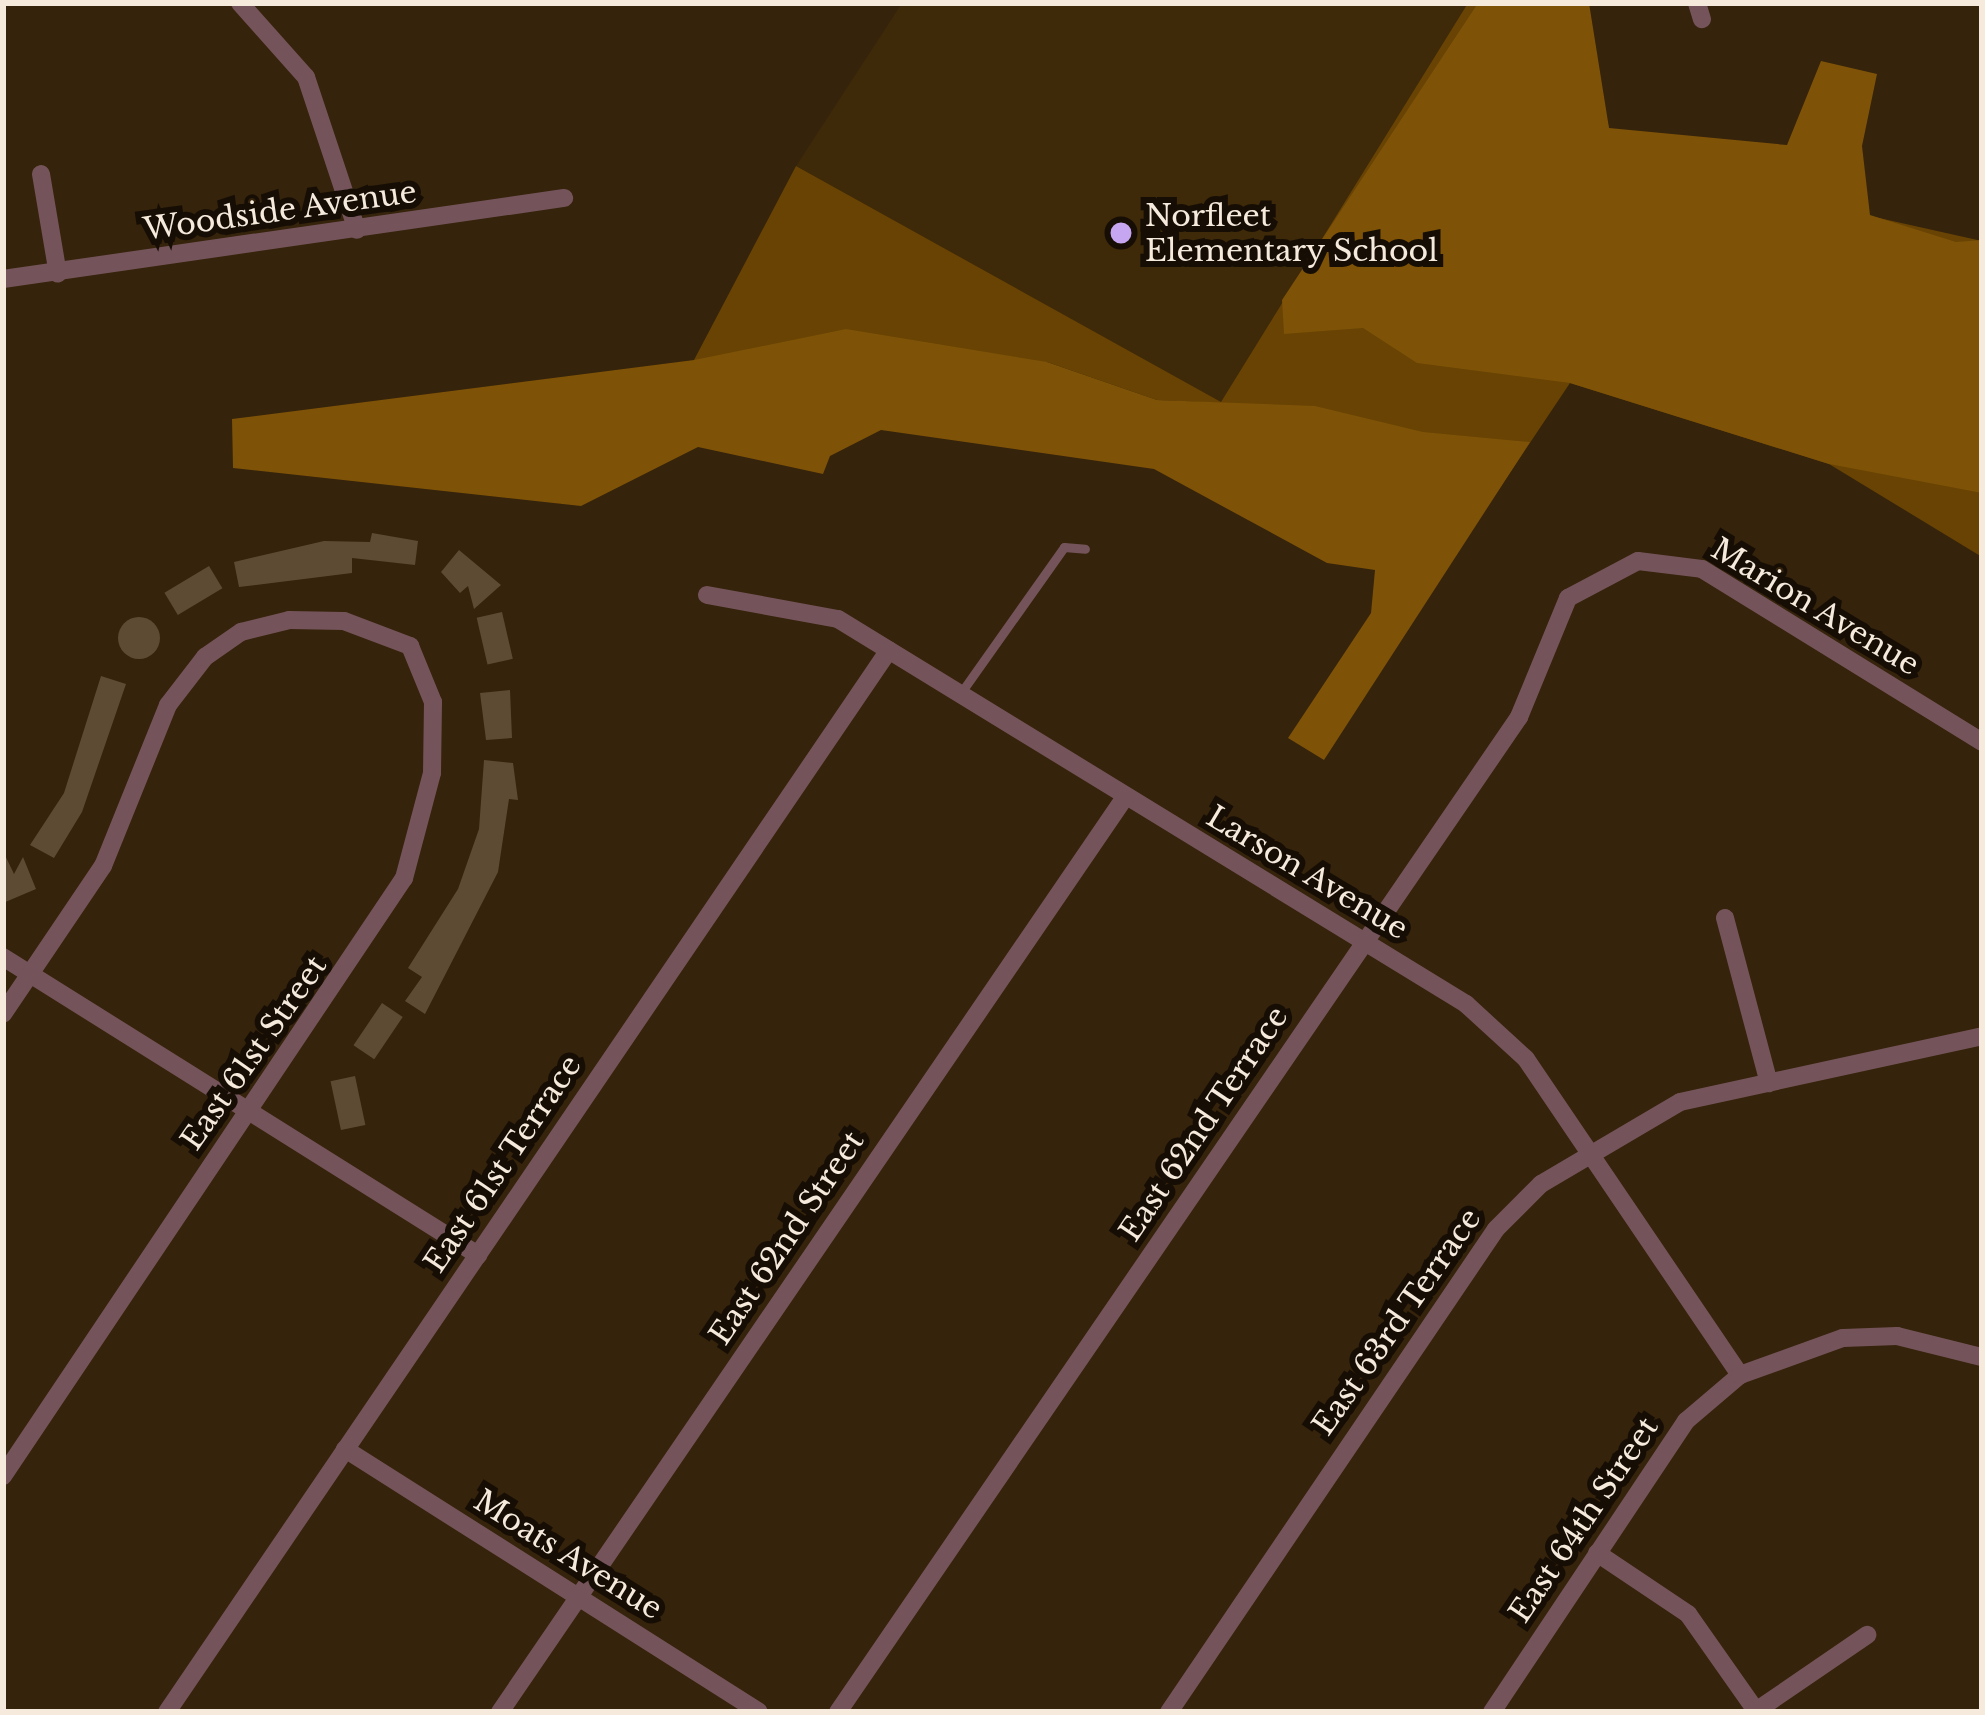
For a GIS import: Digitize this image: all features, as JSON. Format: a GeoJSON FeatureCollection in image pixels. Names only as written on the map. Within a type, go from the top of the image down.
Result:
{"type":"FeatureCollection","features":[{"type":"Feature","properties":{"kind":"street"},"geometry":{"type":"LineString","coordinates":[[240,3],[306,77],[357,230]]}},
{"type":"Feature","properties":{"kind":"street"},"geometry":{"type":"LineString","coordinates":[[41,174],[58,274]]}},
{"type":"Feature","properties":{"kind":"street","name":"Woodside Avenue"},"geometry":{"type":"LineString","coordinates":[[3,279],[564,198]]}},
{"type":"Feature","properties":{"kind":"street","name":"Marion Avenue"},"geometry":{"type":"LineString","coordinates":[[1609,572],[1654,561],[1702,569],[1982,742]]}},
{"type":"Feature","properties":{"kind":"street","name":"East 62nd Terrace"},"geometry":{"type":"LineString","coordinates":[[838,1712],[1519,717],[1568,598],[1609,572]]}},
{"type":"Feature","properties":{"kind":"street","name":"Larson Avenue"},"geometry":{"type":"LineString","coordinates":[[707,595],[799,605],[889,650],[1502,1032],[1740,1375]]}},
{"type":"Feature","properties":{"kind":"street","name":"East 61st Street"},"geometry":{"type":"LineString","coordinates":[[3,1476],[381,922],[421,832],[433,702],[410,646],[393,634],[289,620],[241,632],[205,657],[168,705],[103,866],[30,974]]}},
{"type":"Feature","properties":{"kind":"street","name":"East 61st Terrace"},"geometry":{"type":"LineString","coordinates":[[167,1712],[889,650]]}},
{"type":"Feature","properties":{"kind":"street","name":"East 62nd Street"},"geometry":{"type":"LineString","coordinates":[[500,1712],[1125,797]]}},
{"type":"Feature","properties":{"kind":"street"},"geometry":{"type":"LineString","coordinates":[[1725,919],[1769,1083]]}},
{"type":"Feature","properties":{"kind":"street"},"geometry":{"type":"LineString","coordinates":[[3,957],[478,1255]]}},
{"type":"Feature","properties":{"kind":"street"},"geometry":{"type":"LineString","coordinates":[[3,1014],[30,974]]}},
{"type":"Feature","properties":{"kind":"street","name":"East 63rd Terrace"},"geometry":{"type":"LineString","coordinates":[[1168,1712],[1496,1229],[1587,1149],[1680,1102],[1982,1036]]}},
{"type":"Feature","properties":{"kind":"street"},"geometry":{"type":"LineString","coordinates":[[1740,1375],[1843,1338],[1897,1336],[1982,1357]]}},
{"type":"Feature","properties":{"kind":"street","name":"East 64th Street"},"geometry":{"type":"LineString","coordinates":[[1492,1712],[1686,1421],[1740,1375]]}},
{"type":"Feature","properties":{"kind":"street","name":"Moats Avenue"},"geometry":{"type":"LineString","coordinates":[[345,1449],[759,1712]]}},
{"type":"Feature","properties":{"kind":"street"},"geometry":{"type":"LineString","coordinates":[[1597,1553],[1688,1614],[1756,1712],[1868,1635]]}},
{"type":"Feature","properties":{"kind":"lane"},"geometry":{"type":"LineString","coordinates":[[960,694],[1064,547],[1085,549]]}},
{"type":"Feature","properties":{"kind":"shaded area","name":"Norfleet Elementary School"},"geometry":{"type":"Polygon","coordinates":[[[902,3],[1478,3],[1221,403],[796,166],[902,3]]]}},
{"type":"Feature","properties":{"kind":"shaded area"},"geometry":{"type":"Polygon","coordinates":[[[1468,3],[1576,3],[1609,128],[1870,216],[1982,241],[1982,557],[1829,464],[1570,383],[1471,531],[1221,403],[1157,400],[1047,362],[694,360],[796,166],[1221,402],[1468,3]]]}},
{"type":"Feature","properties":{"kind":"shaded area"},"geometry":{"type":"Polygon","coordinates":[[[1478,3],[1589,3],[1609,128],[1787,145],[1821,61],[1877,74],[1862,146],[1870,215],[1956,242],[1982,240],[1982,493],[1829,464],[1570,383],[1417,363],[1363,328],[1284,334],[1282,300],[1478,3]]]}},
{"type":"Feature","properties":{"kind":"shaded area"},"geometry":{"type":"Polygon","coordinates":[[[846,329],[1047,362],[1157,400],[1315,406],[1423,432],[1530,442],[1324,760],[1288,738],[1371,613],[1375,570],[1327,563],[1154,469],[881,430],[830,456],[823,474],[698,447],[581,506],[233,468],[232,419],[694,360],[846,329]]]}},
{"type":"Feature","properties":{"kind":"building"},"geometry":{"type":"Polygon","coordinates":[[[372,533],[418,541],[415,565],[352,558],[352,573],[239,587],[234,562],[324,541],[370,542],[372,533]]]}},
{"type":"Feature","properties":{"kind":"building"},"geometry":{"type":"Polygon","coordinates":[[[459,550],[501,585],[474,609],[468,586],[460,593],[441,572],[459,550]]]}},
{"type":"Feature","properties":{"kind":"building"},"geometry":{"type":"Polygon","coordinates":[[[209,566],[222,588],[178,615],[164,593],[209,566]]]}},
{"type":"Feature","properties":{"kind":"building"},"geometry":{"type":"Polygon","coordinates":[[[502,612],[513,659],[487,665],[477,618],[502,612]]]}},
{"type":"Feature","properties":{"kind":"building"},"geometry":{"type":"Polygon","coordinates":[[[139,617],[154,623],[160,638],[154,653],[139,659],[124,653],[118,638],[124,623],[139,617]]]}},
{"type":"Feature","properties":{"kind":"building"},"geometry":{"type":"Polygon","coordinates":[[[101,676],[126,684],[82,812],[54,858],[30,845],[64,793],[101,676]]]}},
{"type":"Feature","properties":{"kind":"building"},"geometry":{"type":"Polygon","coordinates":[[[510,690],[512,738],[486,740],[480,693],[510,690]]]}},
{"type":"Feature","properties":{"kind":"building"},"geometry":{"type":"Polygon","coordinates":[[[484,760],[513,763],[518,800],[509,799],[498,872],[425,1014],[405,1001],[422,977],[408,968],[458,889],[479,829],[484,760]]]}},
{"type":"Feature","properties":{"kind":"building"},"geometry":{"type":"Polygon","coordinates":[[[3,851],[14,874],[23,857],[36,889],[3,903],[3,851]]]}},
{"type":"Feature","properties":{"kind":"building"},"geometry":{"type":"Polygon","coordinates":[[[382,1003],[403,1017],[374,1059],[353,1045],[382,1003]]]}},
{"type":"Feature","properties":{"kind":"building"},"geometry":{"type":"Polygon","coordinates":[[[355,1076],[365,1125],[341,1130],[331,1081],[355,1076]]]}},
{"type":"Feature","properties":{"kind":"place","name":"Norfleet Elementary School"},"geometry":{"type":"Point","coordinates":[1121,233]}}]}
